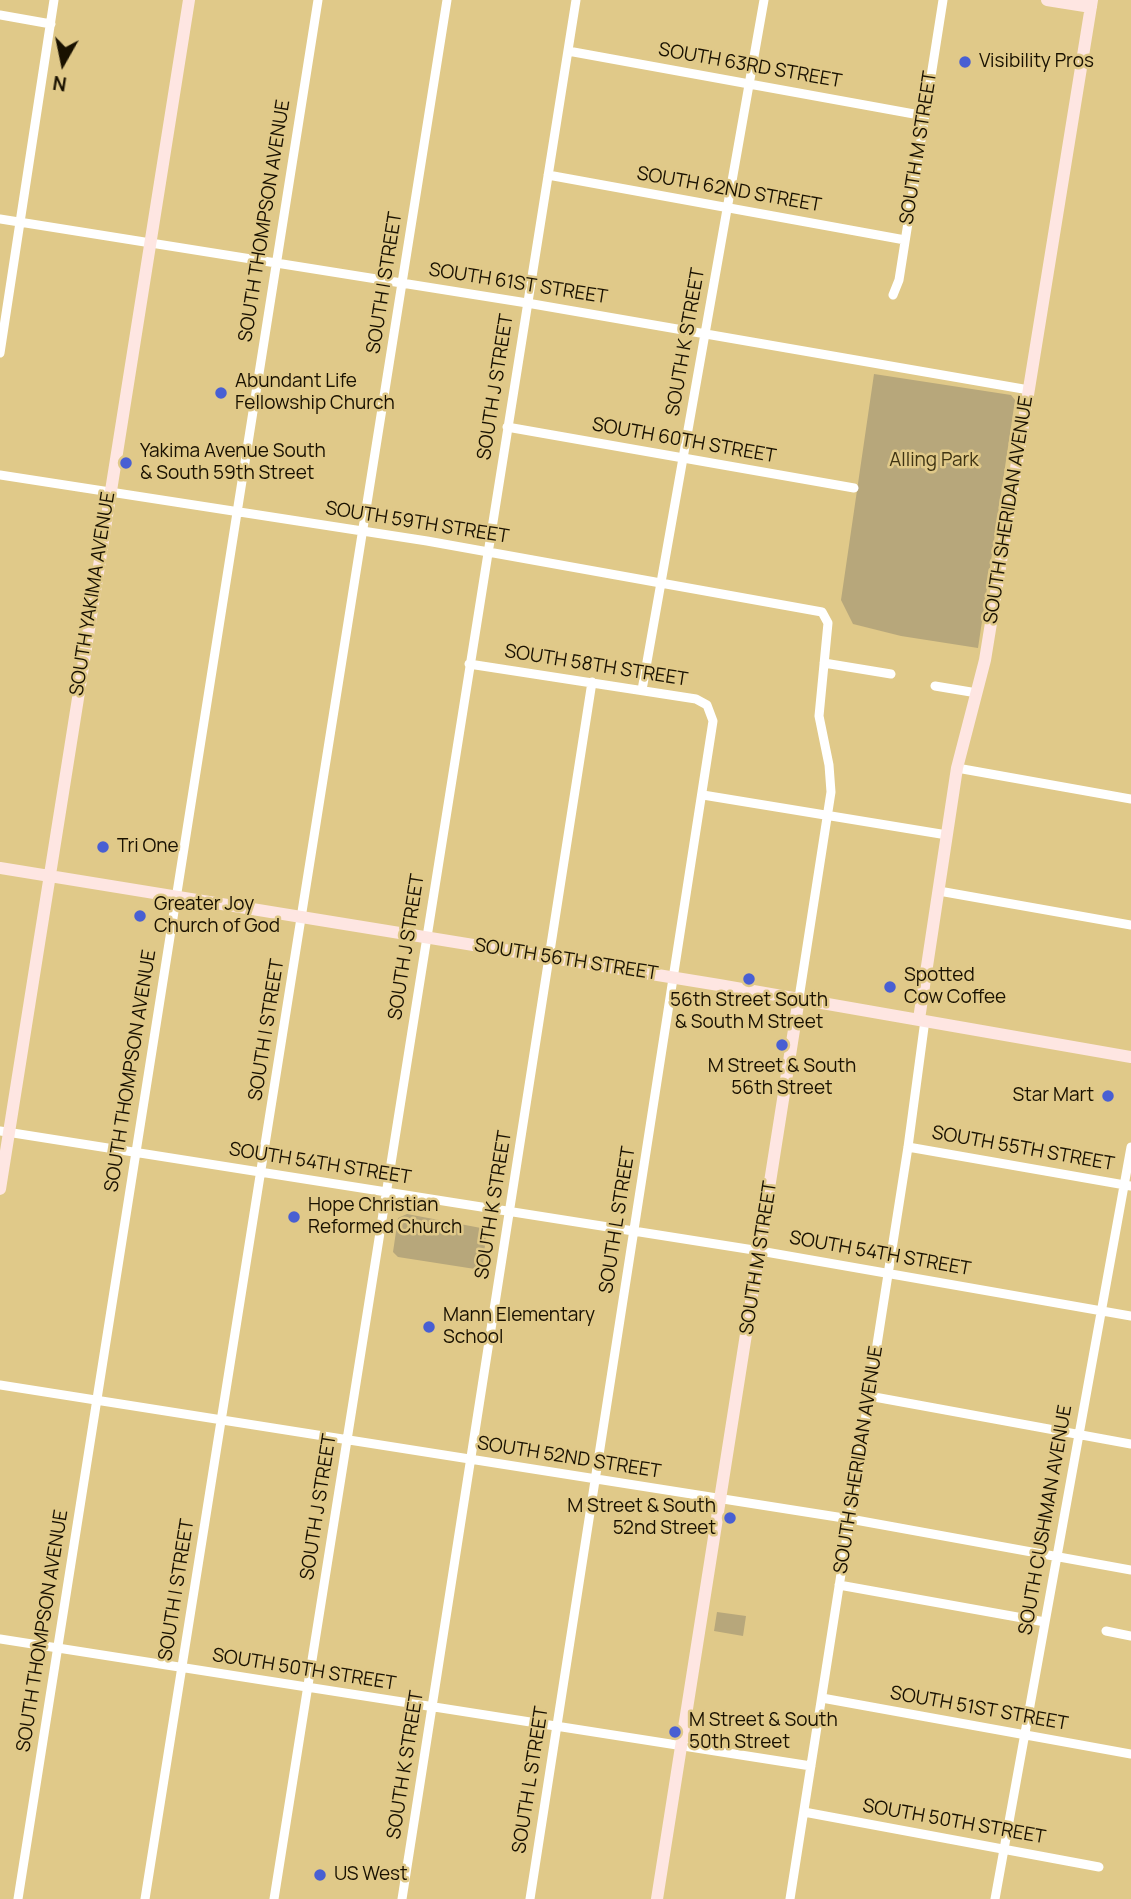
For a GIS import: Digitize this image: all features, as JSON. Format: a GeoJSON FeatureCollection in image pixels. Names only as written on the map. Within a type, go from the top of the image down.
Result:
{"type":"FeatureCollection","features":[{"type":"Feature","properties":{"kind":"main road","name":"SOUTH YAKIMA AVENUE"},"geometry":{"type":"LineString","coordinates":[[0,1189],[5,1131],[50,876],[189,0]]}},
{"type":"Feature","properties":{"kind":"main road"},"geometry":{"type":"LineString","coordinates":[[1047,0],[1091,3]]}},
{"type":"Feature","properties":{"kind":"main road","name":"SOUTH SHERIDAN AVENUE"},"geometry":{"type":"LineString","coordinates":[[922,1020],[957,768],[977,693],[1091,3]]}},
{"type":"Feature","properties":{"kind":"main road","name":"SOUTH 56TH STREET"},"geometry":{"type":"LineString","coordinates":[[0,867],[799,998],[1131,1057]]}},
{"type":"Feature","properties":{"kind":"main road","name":"SOUTH M STREET"},"geometry":{"type":"LineString","coordinates":[[657,1899],[799,998]]}},
{"type":"Feature","properties":{"kind":"street"},"geometry":{"type":"LineString","coordinates":[[0,350],[54,0]]}},
{"type":"Feature","properties":{"kind":"street","name":"SOUTH THOMPSON AVENUE"},"geometry":{"type":"LineString","coordinates":[[18,1899],[318,0]]}},
{"type":"Feature","properties":{"kind":"street","name":"SOUTH I STREET"},"geometry":{"type":"LineString","coordinates":[[145,1899],[447,0]]}},
{"type":"Feature","properties":{"kind":"street","name":"SOUTH J STREET"},"geometry":{"type":"LineString","coordinates":[[274,1899],[576,0]]}},
{"type":"Feature","properties":{"kind":"street","name":"SOUTH K STREET"},"geometry":{"type":"LineString","coordinates":[[642,690],[764,0]]}},
{"type":"Feature","properties":{"kind":"street","name":"SOUTH M STREET"},"geometry":{"type":"LineString","coordinates":[[892,295],[898,285],[943,0]]}},
{"type":"Feature","properties":{"kind":"street"},"geometry":{"type":"LineString","coordinates":[[0,15],[51,24]]}},
{"type":"Feature","properties":{"kind":"street","name":"SOUTH 63RD STREET"},"geometry":{"type":"LineString","coordinates":[[568,51],[925,116]]}},
{"type":"Feature","properties":{"kind":"street","name":"SOUTH 62ND STREET"},"geometry":{"type":"LineString","coordinates":[[548,175],[905,240]]}},
{"type":"Feature","properties":{"kind":"street","name":"SOUTH 61ST STREET"},"geometry":{"type":"LineString","coordinates":[[0,219],[527,303],[1029,390]]}},
{"type":"Feature","properties":{"kind":"street","name":"SOUTH 60TH STREET"},"geometry":{"type":"LineString","coordinates":[[507,427],[854,488]]}},
{"type":"Feature","properties":{"kind":"street","name":"SOUTH 59TH STREET"},"geometry":{"type":"LineString","coordinates":[[0,475],[488,552],[810,608],[826,616]]}},
{"type":"Feature","properties":{"kind":"street","name":"SOUTH M STREET"},"geometry":{"type":"LineString","coordinates":[[799,998],[828,815],[831,775],[819,716],[828,630],[826,616]]}},
{"type":"Feature","properties":{"kind":"street"},"geometry":{"type":"LineString","coordinates":[[824,663],[891,674]]}},
{"type":"Feature","properties":{"kind":"street","name":"SOUTH 58TH STREET"},"geometry":{"type":"LineString","coordinates":[[469,664],[696,699],[707,705],[711,712]]}},
{"type":"Feature","properties":{"kind":"street","name":"SOUTH K STREET"},"geometry":{"type":"LineString","coordinates":[[402,1899],[592,682]]}},
{"type":"Feature","properties":{"kind":"street"},"geometry":{"type":"LineString","coordinates":[[935,686],[977,693]]}},
{"type":"Feature","properties":{"kind":"street","name":"SOUTH L STREET"},"geometry":{"type":"LineString","coordinates":[[530,1899],[703,795],[713,727],[711,712]]}},
{"type":"Feature","properties":{"kind":"street"},"geometry":{"type":"LineString","coordinates":[[957,768],[1131,799]]}},
{"type":"Feature","properties":{"kind":"street"},"geometry":{"type":"LineString","coordinates":[[703,795],[947,835]]}},
{"type":"Feature","properties":{"kind":"street"},"geometry":{"type":"LineString","coordinates":[[939,891],[1131,925]]}},
{"type":"Feature","properties":{"kind":"street","name":"SOUTH SHERIDAN AVENUE"},"geometry":{"type":"LineString","coordinates":[[790,1899],[908,1147],[922,1020]]}},
{"type":"Feature","properties":{"kind":"street","name":"SOUTH 54TH STREET"},"geometry":{"type":"LineString","coordinates":[[5,1131],[386,1194],[888,1272],[1131,1316]]}},
{"type":"Feature","properties":{"kind":"street","name":"SOUTH 55TH STREET"},"geometry":{"type":"LineString","coordinates":[[908,1147],[1128,1186]]}},
{"type":"Feature","properties":{"kind":"street","name":"SOUTH CUSHMAN AVENUE"},"geometry":{"type":"LineString","coordinates":[[995,1899],[1102,1310],[1128,1186],[1131,1147]]}},
{"type":"Feature","properties":{"kind":"street","name":"SOUTH 52ND STREET"},"geometry":{"type":"LineString","coordinates":[[0,1385],[850,1519],[1131,1570]]}},
{"type":"Feature","properties":{"kind":"street"},"geometry":{"type":"LineString","coordinates":[[869,1396],[1131,1444]]}},
{"type":"Feature","properties":{"kind":"street"},"geometry":{"type":"LineString","coordinates":[[839,1585],[1045,1622]]}},
{"type":"Feature","properties":{"kind":"street"},"geometry":{"type":"LineString","coordinates":[[1107,1631],[1131,1636]]}},
{"type":"Feature","properties":{"kind":"street","name":"SOUTH 50TH STREET"},"geometry":{"type":"LineString","coordinates":[[0,1639],[811,1766]]}},
{"type":"Feature","properties":{"kind":"street","name":"SOUTH 51ST STREET"},"geometry":{"type":"LineString","coordinates":[[822,1698],[1131,1754]]}},
{"type":"Feature","properties":{"kind":"street","name":"SOUTH 50TH STREET"},"geometry":{"type":"LineString","coordinates":[[804,1812],[1099,1867]]}},
{"type":"Feature","properties":{"kind":"green space","name":"Alling Park"},"geometry":{"type":"Polygon","coordinates":[[[874,374],[1011,395],[1015,400],[978,648],[901,636],[853,624],[841,600],[874,374]]]}},
{"type":"Feature","properties":{"kind":"green space"},"geometry":{"type":"Polygon","coordinates":[[[407,1214],[481,1228],[486,1236],[483,1263],[475,1269],[398,1257],[393,1252],[398,1218],[407,1214]]]}},
{"type":"Feature","properties":{"kind":"green space"},"geometry":{"type":"Polygon","coordinates":[[[717,1612],[746,1616],[743,1636],[714,1631],[717,1612]]]}},
{"type":"Feature","properties":{"kind":"place","name":"Visibility Pros"},"geometry":{"type":"Point","coordinates":[965,62]}},
{"type":"Feature","properties":{"kind":"place","name":"Abundant Life Fellowship Church"},"geometry":{"type":"Point","coordinates":[221,393]}},
{"type":"Feature","properties":{"kind":"place","name":"Yakima Avenue South & South 59th Street"},"geometry":{"type":"Point","coordinates":[126,463]}},
{"type":"Feature","properties":{"kind":"place","name":"Tri One"},"geometry":{"type":"Point","coordinates":[103,847]}},
{"type":"Feature","properties":{"kind":"place","name":"Greater Joy Church of God"},"geometry":{"type":"Point","coordinates":[140,916]}},
{"type":"Feature","properties":{"kind":"place","name":"56th Street South & South M Street"},"geometry":{"type":"Point","coordinates":[749,979]}},
{"type":"Feature","properties":{"kind":"place","name":"Spotted Cow Coffee"},"geometry":{"type":"Point","coordinates":[890,987]}},
{"type":"Feature","properties":{"kind":"place","name":"M Street & South 56th Street"},"geometry":{"type":"Point","coordinates":[782,1045]}},
{"type":"Feature","properties":{"kind":"place","name":"Star Mart"},"geometry":{"type":"Point","coordinates":[1108,1096]}},
{"type":"Feature","properties":{"kind":"place","name":"Hope Christian Reformed Church"},"geometry":{"type":"Point","coordinates":[294,1217]}},
{"type":"Feature","properties":{"kind":"place","name":"Mann Elementary School"},"geometry":{"type":"Point","coordinates":[429,1327]}},
{"type":"Feature","properties":{"kind":"place","name":"M Street & South 52nd Street"},"geometry":{"type":"Point","coordinates":[730,1518]}},
{"type":"Feature","properties":{"kind":"place","name":"M Street & South 50th Street"},"geometry":{"type":"Point","coordinates":[675,1732]}},
{"type":"Feature","properties":{"kind":"place","name":"US West"},"geometry":{"type":"Point","coordinates":[320,1875]}}]}
